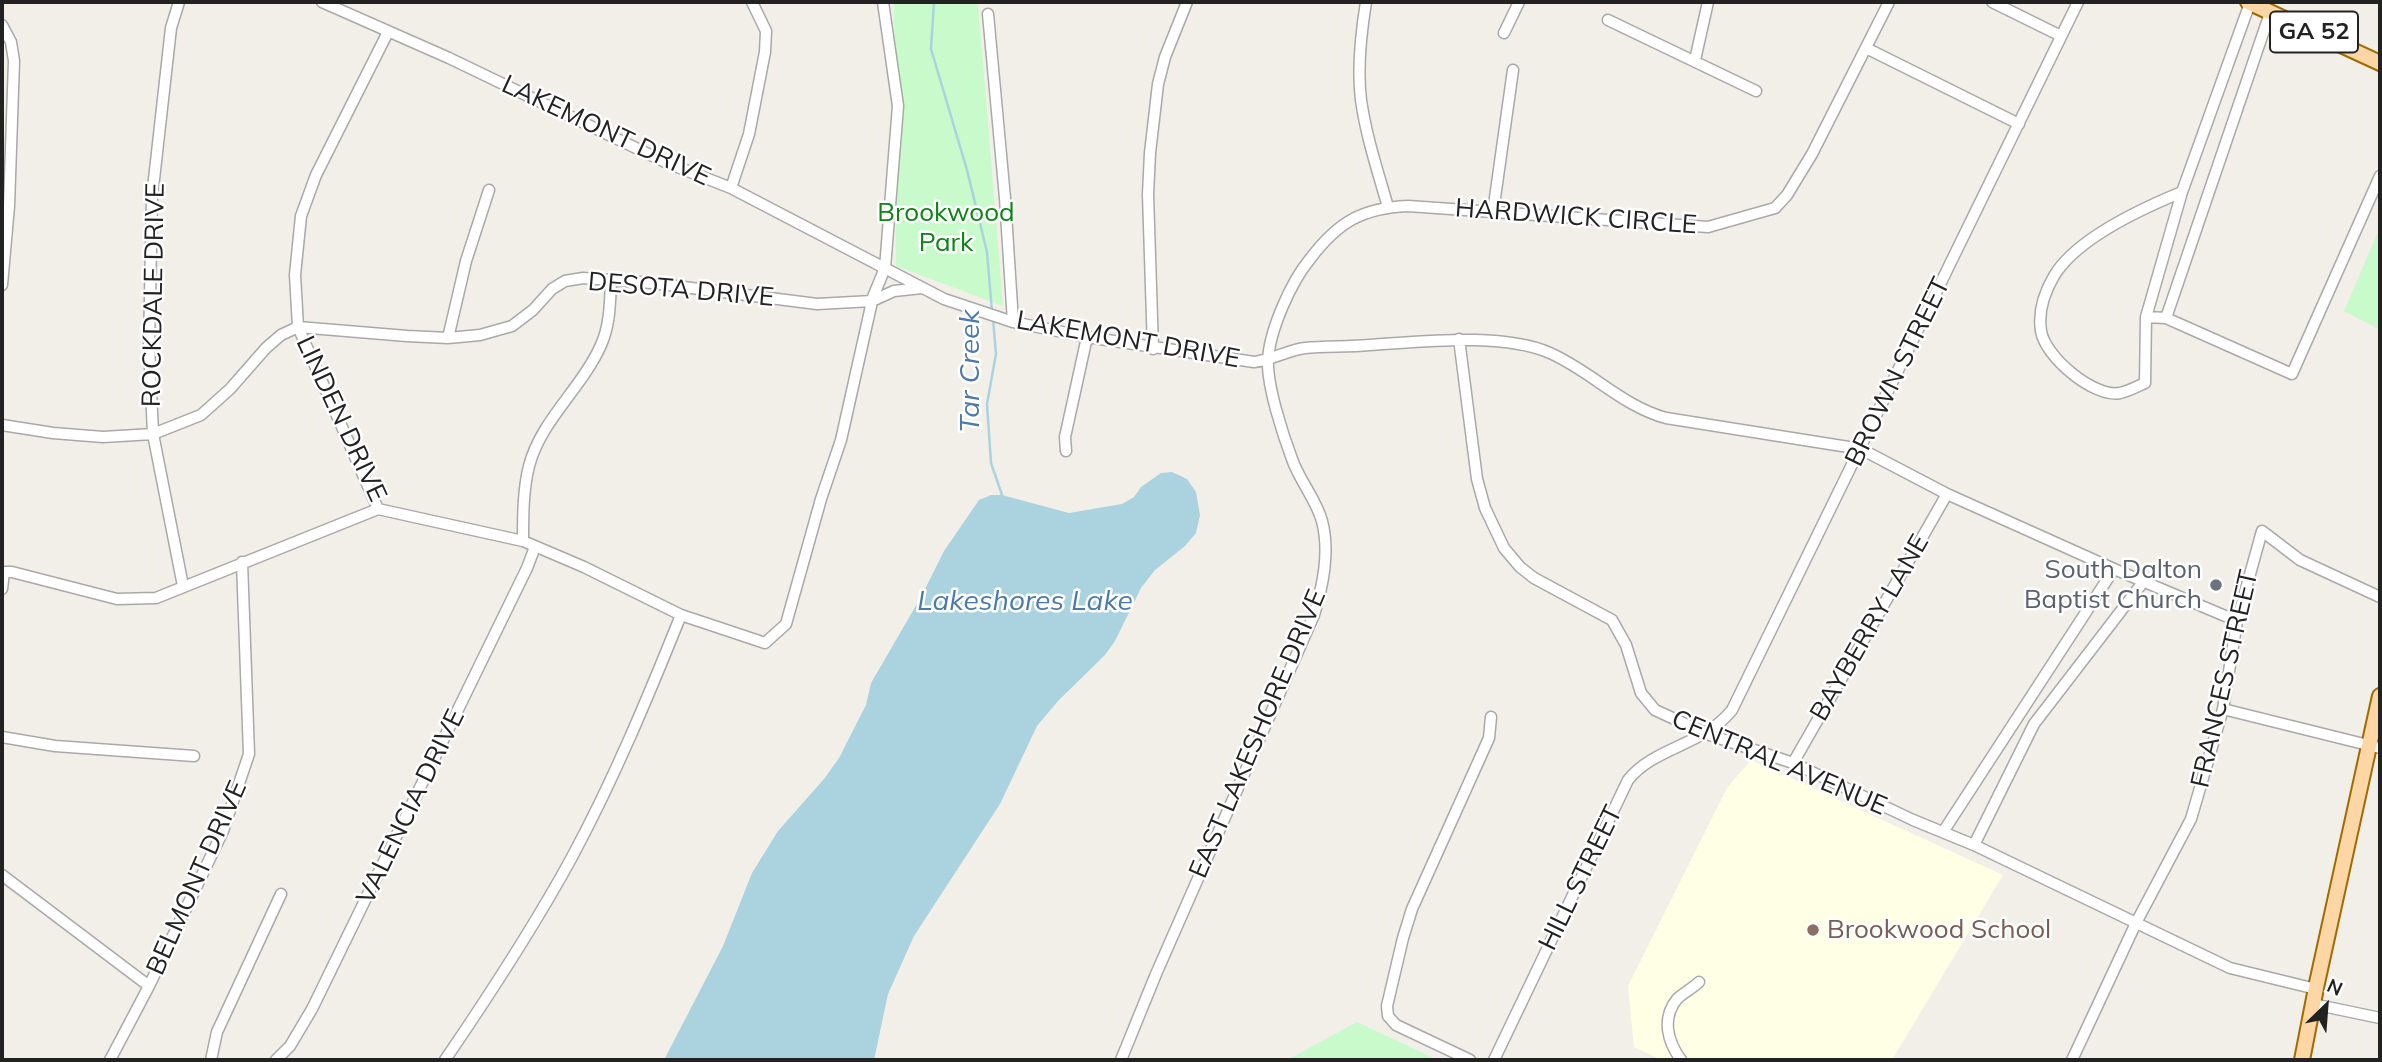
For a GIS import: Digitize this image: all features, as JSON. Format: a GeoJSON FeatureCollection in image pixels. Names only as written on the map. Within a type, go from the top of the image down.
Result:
{"type":"FeatureCollection","features":[{"type":"Feature","properties":{"kind":"main road","name":"GA 52"},"geometry":{"type":"LineString","coordinates":[[2249,2],[2380,63]]}},
{"type":"Feature","properties":{"kind":"main road"},"geometry":{"type":"LineString","coordinates":[[2302,1060],[2314,996],[2375,746],[2380,696]]}},
{"type":"Feature","properties":{"kind":"street","name":"ROCKDALE DRIVE"},"geometry":{"type":"LineString","coordinates":[[179,2],[171,28],[152,197],[149,346],[153,434],[183,586]]}},
{"type":"Feature","properties":{"kind":"street","name":"LAKEMONT DRIVE"},"geometry":{"type":"LineString","coordinates":[[322,2],[449,58],[665,162],[731,188],[944,299],[1013,322],[1153,349],[1254,362],[1268,361],[1302,348],[1459,339],[1526,346],[1548,353],[1646,413],[1861,449],[1947,494],[2113,569],[2237,621]]}},
{"type":"Feature","properties":{"kind":"street"},"geometry":{"type":"LineString","coordinates":[[731,188],[749,134],[765,52],[766,31],[752,2]]}},
{"type":"Feature","properties":{"kind":"street"},"geometry":{"type":"LineString","coordinates":[[872,301],[885,268],[898,106],[883,2]]}},
{"type":"Feature","properties":{"kind":"street"},"geometry":{"type":"LineString","coordinates":[[1153,349],[1148,194],[1150,153],[1158,84],[1165,57],[1187,2]]}},
{"type":"Feature","properties":{"kind":"street"},"geometry":{"type":"LineString","coordinates":[[1366,2],[1360,75],[1361,100],[1388,207]]}},
{"type":"Feature","properties":{"kind":"street"},"geometry":{"type":"LineString","coordinates":[[1504,33],[1518,2]]}},
{"type":"Feature","properties":{"kind":"street"},"geometry":{"type":"LineString","coordinates":[[1695,60],[1708,2]]}},
{"type":"Feature","properties":{"kind":"street","name":"HARDWICK CIRCLE"},"geometry":{"type":"LineString","coordinates":[[1268,361],[1270,344],[1281,314],[1304,266],[1331,234],[1349,220],[1371,210],[1408,206],[1708,227],[1775,208],[1787,195],[1812,154],[1889,2]]}},
{"type":"Feature","properties":{"kind":"street"},"geometry":{"type":"LineString","coordinates":[[1992,2],[2062,36]]}},
{"type":"Feature","properties":{"kind":"street","name":"BROWN STREET"},"geometry":{"type":"LineString","coordinates":[[1707,734],[1732,710],[2078,2]]}},
{"type":"Feature","properties":{"kind":"street"},"geometry":{"type":"LineString","coordinates":[[2182,192],[2153,204],[2077,249],[2055,275],[2040,309],[2041,335],[2051,351],[2078,380],[2094,388],[2118,394],[2146,383],[2146,317],[2182,192],[2249,2]]}},
{"type":"Feature","properties":{"kind":"street"},"geometry":{"type":"LineString","coordinates":[[2166,317],[2270,13]]}},
{"type":"Feature","properties":{"kind":"street"},"geometry":{"type":"LineString","coordinates":[[988,14],[1013,322]]}},
{"type":"Feature","properties":{"kind":"street"},"geometry":{"type":"LineString","coordinates":[[1608,20],[1756,91]]}},
{"type":"Feature","properties":{"kind":"street"},"geometry":{"type":"LineString","coordinates":[[2,25],[11,42],[14,61],[2,285]]}},
{"type":"Feature","properties":{"kind":"street","name":"LINDEN DRIVE"},"geometry":{"type":"LineString","coordinates":[[388,32],[316,175],[301,216],[295,275],[298,327],[377,509],[523,541],[584,567],[681,615],[765,643],[786,624],[821,499],[841,440],[872,301]]}},
{"type":"Feature","properties":{"kind":"street"},"geometry":{"type":"LineString","coordinates":[[1866,48],[2019,124]]}},
{"type":"Feature","properties":{"kind":"street"},"geometry":{"type":"LineString","coordinates":[[1493,212],[1513,70]]}},
{"type":"Feature","properties":{"kind":"street"},"geometry":{"type":"LineString","coordinates":[[2146,317],[2166,317],[2292,374],[2380,176]]}},
{"type":"Feature","properties":{"kind":"street"},"geometry":{"type":"LineString","coordinates":[[448,338],[466,261],[489,190]]}},
{"type":"Feature","properties":{"kind":"street","name":"DESOTA DRIVE"},"geometry":{"type":"LineString","coordinates":[[298,327],[448,338],[480,335],[512,326],[533,310],[552,289],[565,281],[583,278],[653,283],[817,304],[872,301],[894,291],[922,288]]}},
{"type":"Feature","properties":{"kind":"street"},"geometry":{"type":"LineString","coordinates":[[523,541],[523,505],[529,464],[546,427],[585,374],[601,344],[609,316],[611,281]]}},
{"type":"Feature","properties":{"kind":"street"},"geometry":{"type":"LineString","coordinates":[[2,425],[103,438],[153,434],[201,415],[266,348],[281,335],[298,327]]}},
{"type":"Feature","properties":{"kind":"street"},"geometry":{"type":"LineString","coordinates":[[1066,451],[1065,437],[1087,337]]}},
{"type":"Feature","properties":{"kind":"street","name":"CENTRAL AVENUE"},"geometry":{"type":"LineString","coordinates":[[1459,339],[1477,479],[1485,508],[1504,548],[1520,567],[1534,578],[1612,620],[1626,645],[1641,693],[1654,710],[1707,734],[1793,763],[1974,845],[2230,968],[2380,1018]]}},
{"type":"Feature","properties":{"kind":"street","name":"EAST LAKESHORE DRIVE"},"geometry":{"type":"LineString","coordinates":[[1121,1060],[1321,594],[1325,571],[1322,520],[1292,460],[1269,378],[1268,361]]}},
{"type":"Feature","properties":{"kind":"street","name":"BAYBERRY LANE"},"geometry":{"type":"LineString","coordinates":[[1793,763],[1947,494]]}},
{"type":"Feature","properties":{"kind":"street"},"geometry":{"type":"LineString","coordinates":[[2,589],[3,572],[117,599],[156,598],[377,509]]}},
{"type":"Feature","properties":{"kind":"street","name":"FRANCES STREET"},"geometry":{"type":"LineString","coordinates":[[2072,1060],[2136,923],[2191,819],[2223,709],[2237,621],[2262,531],[2300,560],[2380,597]]}},
{"type":"Feature","properties":{"kind":"street","name":"VALENCIA DRIVE"},"geometry":{"type":"LineString","coordinates":[[276,1060],[290,1046],[312,1009],[535,547]]}},
{"type":"Feature","properties":{"kind":"street","name":"BELMONT DRIVE"},"geometry":{"type":"LineString","coordinates":[[110,1060],[149,986],[223,831],[249,754],[242,562]]}},
{"type":"Feature","properties":{"kind":"street"},"geometry":{"type":"LineString","coordinates":[[1943,832],[2113,569]]}},
{"type":"Feature","properties":{"kind":"street"},"geometry":{"type":"LineString","coordinates":[[1974,845],[2034,724],[2144,581]]}},
{"type":"Feature","properties":{"kind":"street"},"geometry":{"type":"LineString","coordinates":[[445,1060],[531,929],[572,856],[646,704],[681,615]]}},
{"type":"Feature","properties":{"kind":"street"},"geometry":{"type":"LineString","coordinates":[[2223,709],[2375,746]]}},
{"type":"Feature","properties":{"kind":"street"},"geometry":{"type":"LineString","coordinates":[[1470,1060],[1396,1025],[1388,1016],[1387,1006],[1412,909],[1489,738],[1490,718]]}},
{"type":"Feature","properties":{"kind":"street","name":"HILL STREET"},"geometry":{"type":"LineString","coordinates":[[1494,1060],[1628,780],[1644,764],[1707,734]]}},
{"type":"Feature","properties":{"kind":"street"},"geometry":{"type":"LineString","coordinates":[[2,737],[55,746],[194,757]]}},
{"type":"Feature","properties":{"kind":"street"},"geometry":{"type":"LineString","coordinates":[[2,875],[149,986]]}},
{"type":"Feature","properties":{"kind":"street"},"geometry":{"type":"LineString","coordinates":[[211,1060],[217,1032],[281,894]]}},
{"type":"Feature","properties":{"kind":"street"},"geometry":{"type":"LineString","coordinates":[[1681,1060],[1669,1041],[1667,1019],[1677,999],[1699,982]]}},
{"type":"Feature","properties":{"kind":"shaded area","name":"Brookwood School"},"geometry":{"type":"Polygon","coordinates":[[[1751,760],[2003,875],[1892,1060],[1662,1060],[1634,1047],[1628,986],[1727,788],[1751,760]]]}},
{"type":"Feature","properties":{"kind":"green space","name":"Brookwood Park"},"geometry":{"type":"Polygon","coordinates":[[[894,2],[978,2],[1003,306],[896,266],[894,2]]]}},
{"type":"Feature","properties":{"kind":"green space"},"geometry":{"type":"Polygon","coordinates":[[[2380,227],[2380,330],[2344,311],[2380,227]]]}},
{"type":"Feature","properties":{"kind":"green space"},"geometry":{"type":"Polygon","coordinates":[[[1357,1022],[1438,1060],[1287,1060],[1357,1022]]]}},
{"type":"Feature","properties":{"kind":"water","name":"Lakeshores Lake"},"geometry":{"type":"Polygon","coordinates":[[[1172,472],[1187,479],[1196,492],[1200,515],[1196,533],[1185,546],[1155,570],[1141,588],[1115,641],[1105,655],[1058,701],[1037,726],[1000,804],[914,936],[888,994],[874,1060],[664,1060],[723,946],[752,873],[778,831],[839,758],[866,705],[871,683],[921,597],[944,551],[979,500],[991,495],[1002,495],[1069,513],[1122,504],[1161,473],[1172,472]]]}},
{"type":"Feature","properties":{"kind":"waterway","name":"Tar Creek"},"geometry":{"type":"LineString","coordinates":[[934,2],[931,49],[967,170],[987,252],[992,312]]}},
{"type":"Feature","properties":{"kind":"waterway","name":"Tar Creek"},"geometry":{"type":"LineString","coordinates":[[993,319],[996,354],[987,404],[991,463],[1002,495]]}},
{"type":"Feature","properties":{"kind":"place","name":"South Dalton Baptist Church"},"geometry":{"type":"Point","coordinates":[2216,585]}},
{"type":"Feature","properties":{"kind":"place","name":"Brookwood School"},"geometry":{"type":"Point","coordinates":[1813,930]}}]}
